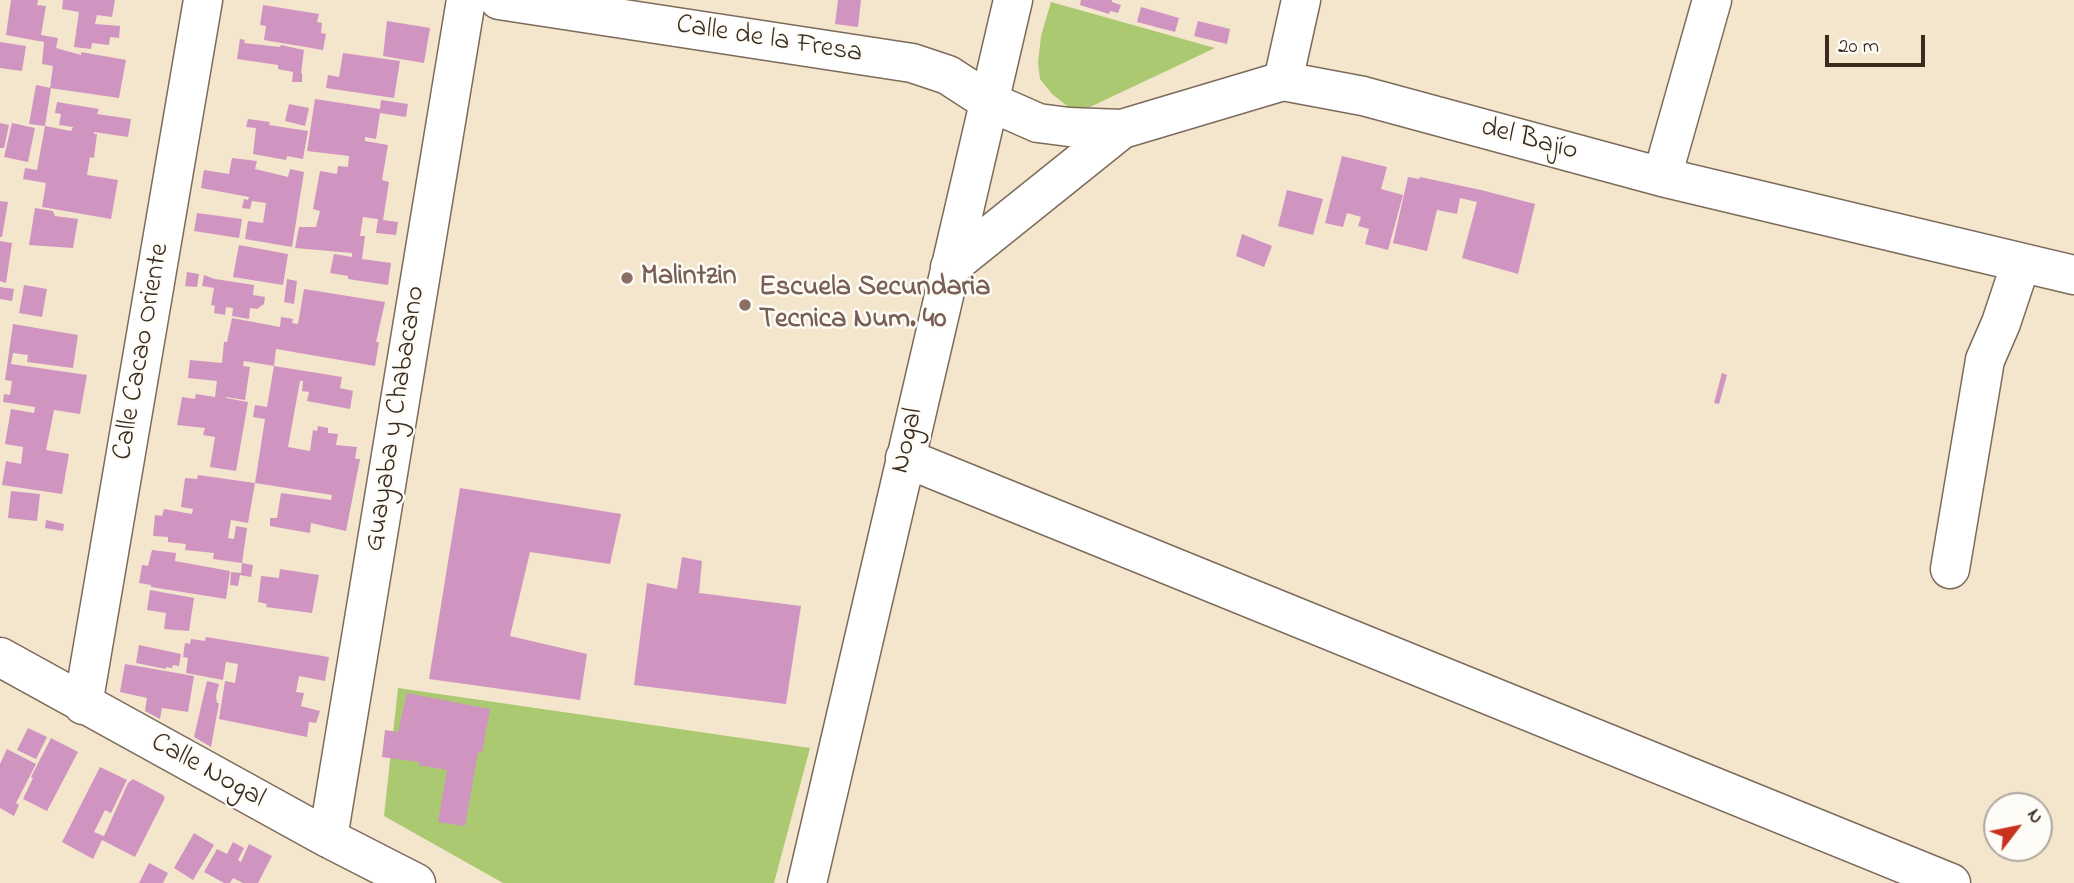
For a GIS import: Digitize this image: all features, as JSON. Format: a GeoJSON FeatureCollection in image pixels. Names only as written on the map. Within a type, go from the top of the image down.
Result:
{"type":"FeatureCollection","features":[{"type":"Feature","properties":{"kind":"street","name":"Calle Cacao Oriente"},"geometry":{"type":"LineString","coordinates":[[83,705],[203,0]]}},
{"type":"Feature","properties":{"kind":"street","name":"Guayaba y Chabacano"},"geometry":{"type":"LineString","coordinates":[[328,838],[466,0]]}},
{"type":"Feature","properties":{"kind":"street","name":"Calle de la Fresa"},"geometry":{"type":"LineString","coordinates":[[499,0],[912,62],[948,75],[988,101]]}},
{"type":"Feature","properties":{"kind":"street","name":"Nogal"},"geometry":{"type":"LineString","coordinates":[[807,883],[1013,0]]}},
{"type":"Feature","properties":{"kind":"street"},"geometry":{"type":"LineString","coordinates":[[1283,81],[1301,0]]}},
{"type":"Feature","properties":{"kind":"street"},"geometry":{"type":"LineString","coordinates":[[1662,177],[1713,0]]}},
{"type":"Feature","properties":{"kind":"street","name":"del Bajío"},"geometry":{"type":"LineString","coordinates":[[988,101],[1038,123],[1122,129],[1283,81],[1363,96],[1662,177],[2074,275]]}},
{"type":"Feature","properties":{"kind":"street"},"geometry":{"type":"LineString","coordinates":[[950,267],[1122,129]]}},
{"type":"Feature","properties":{"kind":"street"},"geometry":{"type":"LineString","coordinates":[[1950,569],[1985,360],[2021,263]]}},
{"type":"Feature","properties":{"kind":"street"},"geometry":{"type":"LineString","coordinates":[[905,458],[1951,883]]}},
{"type":"Feature","properties":{"kind":"street","name":"Calle Nogal"},"geometry":{"type":"LineString","coordinates":[[0,657],[83,705],[416,883]]}},
{"type":"Feature","properties":{"kind":"green space"},"geometry":{"type":"Polygon","coordinates":[[[1051,2],[1215,48],[1090,107],[1071,109],[1052,94],[1040,79],[1038,63],[1041,36],[1051,2]]]}},
{"type":"Feature","properties":{"kind":"green space"},"geometry":{"type":"Polygon","coordinates":[[[398,688],[810,748],[774,883],[503,883],[384,816],[398,688]]]}},
{"type":"Feature","properties":{"kind":"building"},"geometry":{"type":"Polygon","coordinates":[[[11,0],[38,0],[37,5],[46,6],[41,35],[58,38],[56,48],[81,55],[81,52],[126,60],[119,98],[50,88],[53,66],[42,64],[44,42],[6,35],[11,0]]]}},
{"type":"Feature","properties":{"kind":"building"},"geometry":{"type":"Polygon","coordinates":[[[63,0],[115,0],[112,17],[97,15],[95,24],[120,26],[119,38],[110,37],[109,45],[92,43],[91,49],[74,47],[79,12],[62,9],[63,0]]]}},
{"type":"Feature","properties":{"kind":"building"},"geometry":{"type":"Polygon","coordinates":[[[838,0],[861,0],[858,27],[835,24],[838,0]]]}},
{"type":"Feature","properties":{"kind":"building"},"geometry":{"type":"Polygon","coordinates":[[[1081,0],[1112,0],[1121,5],[1118,13],[1110,11],[1109,14],[1080,5],[1081,0]]]}},
{"type":"Feature","properties":{"kind":"building"},"geometry":{"type":"Polygon","coordinates":[[[263,5],[319,14],[317,22],[322,23],[321,33],[326,34],[323,50],[264,40],[266,26],[260,25],[263,5]]]}},
{"type":"Feature","properties":{"kind":"building"},"geometry":{"type":"Polygon","coordinates":[[[1141,7],[1179,18],[1175,32],[1137,22],[1141,7]]]}},
{"type":"Feature","properties":{"kind":"building"},"geometry":{"type":"Polygon","coordinates":[[[387,21],[430,28],[424,63],[383,56],[387,21]]]}},
{"type":"Feature","properties":{"kind":"building"},"geometry":{"type":"Polygon","coordinates":[[[1198,21],[1230,29],[1227,44],[1194,36],[1198,21]]]}},
{"type":"Feature","properties":{"kind":"building"},"geometry":{"type":"Polygon","coordinates":[[[240,39],[245,40],[244,43],[281,45],[304,50],[302,82],[292,82],[293,72],[278,69],[278,65],[237,59],[240,39]]]}},
{"type":"Feature","properties":{"kind":"building"},"geometry":{"type":"Polygon","coordinates":[[[0,42],[26,46],[22,71],[0,68],[0,42]]]}},
{"type":"Feature","properties":{"kind":"building"},"geometry":{"type":"Polygon","coordinates":[[[343,53],[400,61],[394,98],[326,88],[328,75],[339,77],[343,53]]]}},
{"type":"Feature","properties":{"kind":"building"},"geometry":{"type":"Polygon","coordinates":[[[36,85],[51,88],[45,126],[29,124],[36,85]]]}},
{"type":"Feature","properties":{"kind":"building"},"geometry":{"type":"Polygon","coordinates":[[[315,99],[380,109],[381,100],[408,104],[406,117],[380,113],[376,139],[365,137],[365,141],[388,145],[382,180],[389,182],[383,220],[398,222],[396,235],[376,233],[378,219],[363,217],[360,236],[365,236],[362,259],[391,263],[388,285],[348,279],[348,276],[330,273],[334,254],[352,257],[352,253],[295,248],[299,227],[316,227],[320,211],[313,209],[320,171],[337,174],[338,166],[348,167],[349,156],[307,151],[315,99]]]}},
{"type":"Feature","properties":{"kind":"building"},"geometry":{"type":"Polygon","coordinates":[[[57,102],[99,109],[97,114],[131,119],[128,137],[94,132],[97,134],[94,158],[90,157],[87,175],[118,180],[111,219],[42,207],[46,183],[23,179],[25,168],[37,170],[45,126],[71,131],[73,127],[59,125],[61,114],[55,113],[57,102]]]}},
{"type":"Feature","properties":{"kind":"building"},"geometry":{"type":"Polygon","coordinates":[[[289,104],[309,108],[305,126],[285,121],[289,104]]]}},
{"type":"Feature","properties":{"kind":"building"},"geometry":{"type":"Polygon","coordinates":[[[248,119],[308,131],[303,159],[287,156],[286,160],[253,154],[256,128],[246,127],[248,119]]]}},
{"type":"Feature","properties":{"kind":"building"},"geometry":{"type":"Polygon","coordinates":[[[0,123],[9,125],[4,148],[0,148],[0,123]]]}},
{"type":"Feature","properties":{"kind":"building"},"geometry":{"type":"Polygon","coordinates":[[[12,123],[35,128],[28,162],[4,157],[12,123]]]}},
{"type":"Feature","properties":{"kind":"building"},"geometry":{"type":"Polygon","coordinates":[[[1342,156],[1387,167],[1381,189],[1403,195],[1388,250],[1365,244],[1369,229],[1358,226],[1361,217],[1347,213],[1343,227],[1325,223],[1342,156]]]}},
{"type":"Feature","properties":{"kind":"building"},"geometry":{"type":"Polygon","coordinates":[[[232,158],[257,161],[255,169],[288,177],[290,169],[304,172],[292,247],[245,239],[248,221],[263,223],[266,203],[252,201],[250,209],[242,208],[244,199],[248,200],[249,197],[201,188],[204,170],[229,174],[232,158]]]}},
{"type":"Feature","properties":{"kind":"building"},"geometry":{"type":"Polygon","coordinates":[[[1408,177],[1420,177],[1535,204],[1518,274],[1462,258],[1477,202],[1460,198],[1457,214],[1437,210],[1427,251],[1393,243],[1408,177]]]}},
{"type":"Feature","properties":{"kind":"building"},"geometry":{"type":"Polygon","coordinates":[[[1287,190],[1323,199],[1313,235],[1278,226],[1287,190]]]}},
{"type":"Feature","properties":{"kind":"building"},"geometry":{"type":"Polygon","coordinates":[[[0,201],[8,202],[2,237],[0,237],[0,201]]]}},
{"type":"Feature","properties":{"kind":"building"},"geometry":{"type":"Polygon","coordinates":[[[35,208],[53,211],[55,216],[78,219],[73,248],[29,245],[35,208]]]}},
{"type":"Feature","properties":{"kind":"building"},"geometry":{"type":"Polygon","coordinates":[[[197,213],[242,219],[239,238],[194,231],[197,213]]]}},
{"type":"Feature","properties":{"kind":"building"},"geometry":{"type":"Polygon","coordinates":[[[1242,234],[1272,246],[1264,267],[1236,256],[1242,234]]]}},
{"type":"Feature","properties":{"kind":"building"},"geometry":{"type":"Polygon","coordinates":[[[0,241],[12,243],[6,283],[0,281],[0,241]]]}},
{"type":"Feature","properties":{"kind":"building"},"geometry":{"type":"Polygon","coordinates":[[[239,245],[288,254],[283,285],[233,277],[239,245]]]}},
{"type":"Feature","properties":{"kind":"building"},"geometry":{"type":"Polygon","coordinates":[[[187,272],[199,274],[197,287],[185,286],[187,272]]]}},
{"type":"Feature","properties":{"kind":"building"},"geometry":{"type":"Polygon","coordinates":[[[204,275],[254,285],[253,295],[265,297],[264,304],[257,309],[250,308],[249,319],[232,316],[233,308],[226,307],[225,315],[214,313],[215,306],[211,305],[214,288],[202,286],[204,275]]]}},
{"type":"Feature","properties":{"kind":"building"},"geometry":{"type":"Polygon","coordinates":[[[287,279],[297,281],[294,304],[284,302],[287,279]]]}},
{"type":"Feature","properties":{"kind":"building"},"geometry":{"type":"Polygon","coordinates":[[[24,285],[47,289],[42,317],[19,313],[24,285]]]}},
{"type":"Feature","properties":{"kind":"building"},"geometry":{"type":"Polygon","coordinates":[[[0,287],[14,289],[12,301],[0,299],[0,287]]]}},
{"type":"Feature","properties":{"kind":"building"},"geometry":{"type":"Polygon","coordinates":[[[304,289],[385,302],[376,342],[379,342],[375,366],[276,349],[274,366],[244,361],[243,366],[250,367],[245,400],[226,397],[248,402],[236,471],[210,467],[215,437],[203,435],[205,428],[177,425],[182,397],[195,399],[196,394],[215,397],[217,381],[188,378],[190,360],[222,363],[224,342],[227,342],[232,318],[280,327],[281,317],[293,319],[292,323],[298,324],[304,289]]]}},
{"type":"Feature","properties":{"kind":"building"},"geometry":{"type":"Polygon","coordinates":[[[13,324],[78,335],[73,368],[27,362],[28,355],[13,353],[11,364],[87,375],[80,414],[54,410],[46,450],[69,454],[62,494],[2,485],[6,461],[21,464],[23,447],[5,444],[11,409],[34,413],[35,407],[3,402],[4,394],[10,395],[12,381],[5,380],[13,324]]]}},
{"type":"Feature","properties":{"kind":"building"},"geometry":{"type":"Polygon","coordinates":[[[274,366],[342,377],[340,388],[353,391],[350,409],[307,401],[309,392],[302,391],[303,381],[300,381],[288,447],[310,451],[313,430],[317,431],[318,426],[328,428],[328,433],[338,434],[336,445],[357,447],[355,459],[360,459],[346,531],[311,523],[310,533],[270,526],[270,518],[277,518],[281,493],[331,500],[332,495],[255,483],[265,419],[253,417],[255,405],[267,407],[274,366]]]}},
{"type":"Feature","properties":{"kind":"building"},"geometry":{"type":"Polygon","coordinates":[[[1722,373],[1727,375],[1719,404],[1714,403],[1722,373]]]}},
{"type":"Feature","properties":{"kind":"building"},"geometry":{"type":"Polygon","coordinates":[[[198,475],[255,483],[248,523],[231,520],[228,538],[234,539],[236,526],[247,528],[242,563],[213,559],[214,553],[185,550],[186,544],[168,542],[168,537],[153,536],[155,515],[162,516],[164,509],[192,514],[193,509],[181,507],[185,478],[197,479],[198,475]]]}},
{"type":"Feature","properties":{"kind":"building"},"geometry":{"type":"Polygon","coordinates":[[[460,488],[621,514],[610,564],[530,552],[510,636],[587,654],[580,700],[429,679],[460,488]]]}},
{"type":"Feature","properties":{"kind":"building"},"geometry":{"type":"Polygon","coordinates":[[[11,491],[40,494],[37,521],[8,518],[11,491]]]}},
{"type":"Feature","properties":{"kind":"building"},"geometry":{"type":"Polygon","coordinates":[[[46,520],[64,524],[63,531],[45,528],[46,520]]]}},
{"type":"Feature","properties":{"kind":"building"},"geometry":{"type":"Polygon","coordinates":[[[152,550],[176,553],[175,561],[230,571],[226,599],[139,583],[142,565],[148,566],[152,550]]]}},
{"type":"Feature","properties":{"kind":"building"},"geometry":{"type":"Polygon","coordinates":[[[682,557],[702,561],[699,593],[801,606],[786,704],[634,685],[647,583],[677,589],[682,557]]]}},
{"type":"Feature","properties":{"kind":"building"},"geometry":{"type":"Polygon","coordinates":[[[242,563],[253,565],[251,577],[240,575],[238,586],[230,585],[231,572],[241,573],[242,563]]]}},
{"type":"Feature","properties":{"kind":"building"},"geometry":{"type":"Polygon","coordinates":[[[280,569],[319,575],[312,613],[266,607],[267,604],[258,602],[261,576],[279,578],[280,569]]]}},
{"type":"Feature","properties":{"kind":"building"},"geometry":{"type":"Polygon","coordinates":[[[150,590],[194,598],[189,631],[164,629],[166,613],[147,610],[150,590]]]}},
{"type":"Feature","properties":{"kind":"building"},"geometry":{"type":"Polygon","coordinates":[[[206,637],[329,657],[325,681],[299,676],[296,692],[304,693],[301,706],[320,711],[316,723],[309,722],[307,737],[219,719],[225,681],[235,683],[238,664],[226,662],[223,680],[186,673],[188,658],[183,657],[185,643],[190,644],[191,639],[205,641],[206,637]]]}},
{"type":"Feature","properties":{"kind":"building"},"geometry":{"type":"Polygon","coordinates":[[[139,645],[181,654],[179,666],[173,665],[172,668],[166,669],[136,663],[139,645]]]}},
{"type":"Feature","properties":{"kind":"building"},"geometry":{"type":"Polygon","coordinates":[[[125,664],[194,676],[188,712],[162,708],[160,719],[145,711],[147,698],[120,692],[125,664]]]}},
{"type":"Feature","properties":{"kind":"building"},"geometry":{"type":"Polygon","coordinates":[[[207,681],[219,684],[216,696],[219,703],[211,747],[194,737],[207,681]]]}},
{"type":"Feature","properties":{"kind":"building"},"geometry":{"type":"Polygon","coordinates":[[[407,693],[490,709],[482,753],[478,752],[465,826],[438,822],[447,770],[418,765],[419,762],[382,757],[385,730],[398,732],[407,693]]]}},
{"type":"Feature","properties":{"kind":"building"},"geometry":{"type":"Polygon","coordinates":[[[28,728],[47,737],[36,759],[17,750],[28,728]]]}},
{"type":"Feature","properties":{"kind":"building"},"geometry":{"type":"Polygon","coordinates":[[[51,738],[78,752],[47,811],[23,799],[51,738]]]}},
{"type":"Feature","properties":{"kind":"building"},"geometry":{"type":"Polygon","coordinates":[[[7,749],[36,764],[16,803],[19,805],[14,816],[0,808],[0,764],[7,749]]]}},
{"type":"Feature","properties":{"kind":"building"},"geometry":{"type":"Polygon","coordinates":[[[100,767],[127,780],[111,813],[105,810],[94,832],[104,836],[128,783],[133,779],[165,798],[135,857],[102,840],[93,859],[62,842],[100,767]]]}},
{"type":"Feature","properties":{"kind":"building"},"geometry":{"type":"Polygon","coordinates":[[[194,833],[214,845],[193,880],[174,868],[194,833]]]}},
{"type":"Feature","properties":{"kind":"building"},"geometry":{"type":"Polygon","coordinates":[[[233,842],[244,848],[238,860],[241,862],[249,844],[272,856],[258,883],[243,883],[233,878],[230,883],[224,883],[204,872],[217,849],[227,854],[233,842]]]}},
{"type":"Feature","properties":{"kind":"building"},"geometry":{"type":"Polygon","coordinates":[[[149,863],[168,873],[163,883],[139,883],[149,863]]]}},
{"type":"Feature","properties":{"kind":"place","name":"Malintzin"},"geometry":{"type":"Point","coordinates":[627,278]}},
{"type":"Feature","properties":{"kind":"place","name":"Escuela Secundaria Tecnica Num. 40"},"geometry":{"type":"Point","coordinates":[745,305]}}]}
